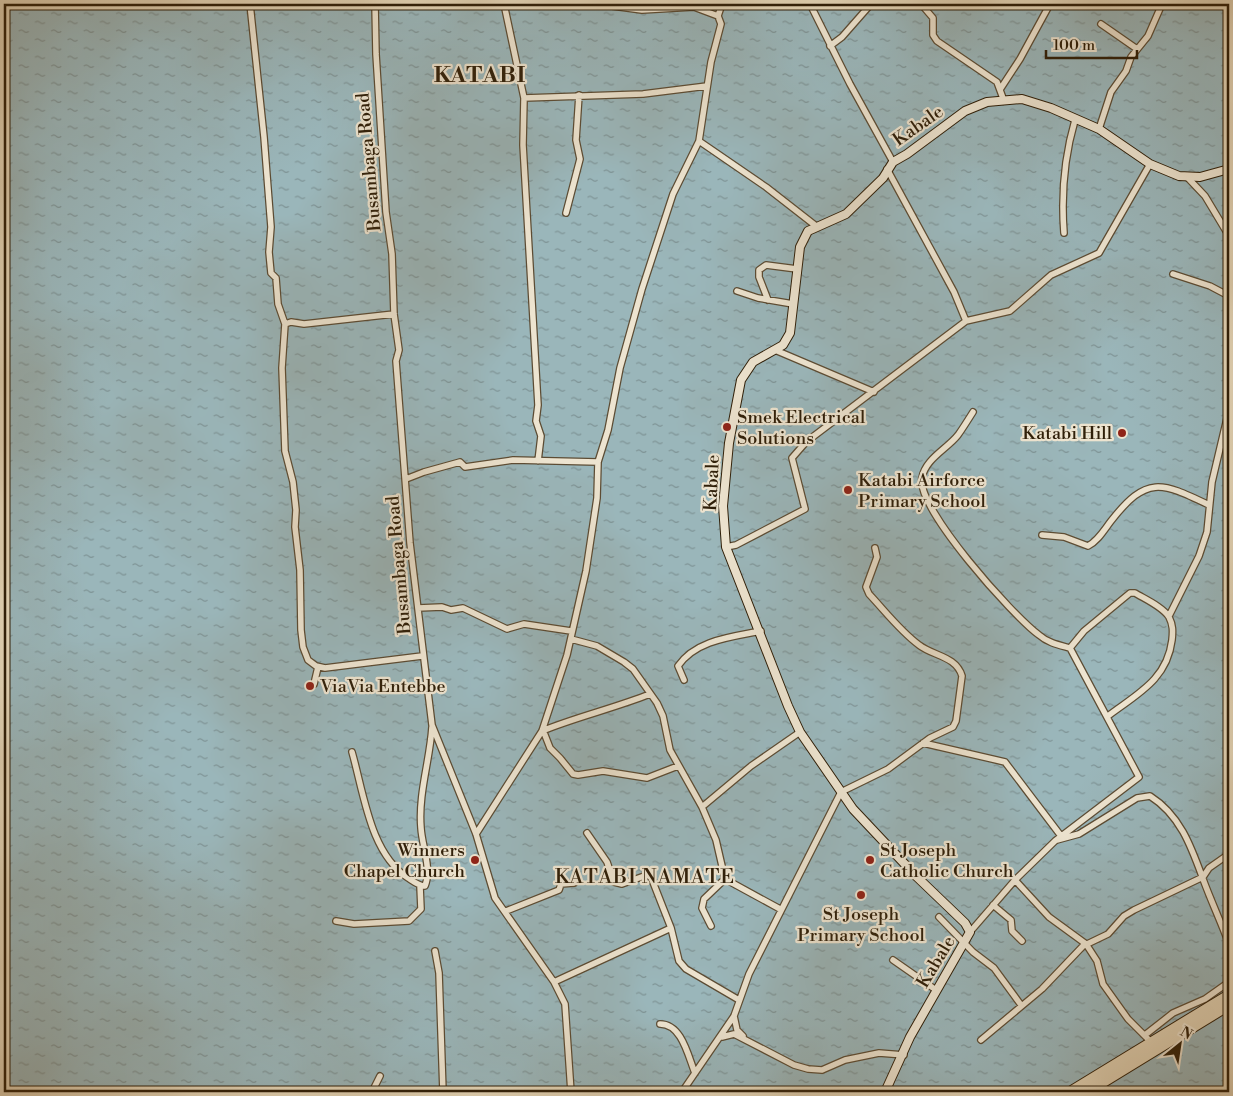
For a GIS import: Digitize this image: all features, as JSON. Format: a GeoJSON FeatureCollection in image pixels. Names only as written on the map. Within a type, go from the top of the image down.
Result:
{"type":"FeatureCollection","features":[{"type":"Feature","properties":{"kind":"highway"},"geometry":{"type":"LineString","coordinates":[[1070,1092],[1148,1039],[1229,995]]}},
{"type":"Feature","properties":{"kind":"highway"},"geometry":{"type":"LineString","coordinates":[[1087,1092],[1229,1005]]}},
{"type":"Feature","properties":{"kind":"street"},"geometry":{"type":"LineString","coordinates":[[250,4],[264,137],[270,228],[268,252],[272,273],[276,278],[278,304],[285,324],[282,368],[285,451],[293,482],[296,510],[295,527],[300,570],[303,647],[308,660],[318,667],[325,668],[422,656]]}},
{"type":"Feature","properties":{"kind":"street","name":"Busambaga Road"},"geometry":{"type":"LineString","coordinates":[[375,4],[376,54],[386,212],[392,254],[394,314],[399,350],[396,362],[422,656],[432,725],[476,834],[495,898],[506,911],[554,982],[565,1004],[571,1092]]}},
{"type":"Feature","properties":{"kind":"street"},"geometry":{"type":"LineString","coordinates":[[504,4],[524,98],[523,144],[538,405],[536,421],[541,436],[538,460]]}},
{"type":"Feature","properties":{"kind":"street"},"geometry":{"type":"LineString","coordinates":[[476,834],[542,730],[572,640],[571,631],[581,602],[597,498],[598,462],[608,430],[620,368],[642,290],[673,194],[698,141],[721,24],[718,16],[722,4]]}},
{"type":"Feature","properties":{"kind":"street"},"geometry":{"type":"LineString","coordinates":[[810,4],[830,46],[893,162]]}},
{"type":"Feature","properties":{"kind":"street"},"geometry":{"type":"LineString","coordinates":[[830,46],[842,37],[871,4]]}},
{"type":"Feature","properties":{"kind":"street"},"geometry":{"type":"LineString","coordinates":[[922,4],[933,18],[933,35],[936,41],[992,78],[1001,88]]}},
{"type":"Feature","properties":{"kind":"street"},"geometry":{"type":"LineString","coordinates":[[1004,101],[1000,93],[1001,88],[1020,59],[1050,4]]}},
{"type":"Feature","properties":{"kind":"street"},"geometry":{"type":"LineString","coordinates":[[1099,129],[1111,92],[1126,71],[1137,48],[1154,25],[1162,4]]}},
{"type":"Feature","properties":{"kind":"street"},"geometry":{"type":"LineString","coordinates":[[612,6],[642,10],[694,7],[718,16]]}},
{"type":"Feature","properties":{"kind":"street"},"geometry":{"type":"LineString","coordinates":[[1102,24],[1137,48]]}},
{"type":"Feature","properties":{"kind":"street"},"geometry":{"type":"LineString","coordinates":[[524,98],[643,94],[708,86]]}},
{"type":"Feature","properties":{"kind":"street"},"geometry":{"type":"LineString","coordinates":[[566,213],[580,158],[576,140],[579,95]]}},
{"type":"Feature","properties":{"kind":"street","name":"Kabale"},"geometry":{"type":"LineString","coordinates":[[885,1092],[904,1055],[910,1037],[970,932],[965,923],[866,824],[841,792],[800,732],[726,547],[724,506],[727,459],[741,380],[753,362],[783,345],[790,333],[796,269],[802,239],[816,226],[838,219],[855,207],[883,178],[893,162],[907,154],[965,111],[988,102],[1022,100],[1037,102],[1099,129],[1150,164],[1188,178]]}},
{"type":"Feature","properties":{"kind":"street"},"geometry":{"type":"LineString","coordinates":[[1064,233],[1062,203],[1064,167],[1075,120]]}},
{"type":"Feature","properties":{"kind":"street"},"geometry":{"type":"LineString","coordinates":[[698,141],[766,187],[816,226]]}},
{"type":"Feature","properties":{"kind":"street"},"geometry":{"type":"LineString","coordinates":[[726,547],[736,546],[805,509],[793,472],[792,458],[796,451],[966,321],[1010,311],[1051,275],[1098,253],[1150,164]]}},
{"type":"Feature","properties":{"kind":"street"},"geometry":{"type":"LineString","coordinates":[[887,169],[954,292],[966,321]]}},
{"type":"Feature","properties":{"kind":"street"},"geometry":{"type":"LineString","coordinates":[[1188,178],[1229,169]]}},
{"type":"Feature","properties":{"kind":"street"},"geometry":{"type":"LineString","coordinates":[[1188,178],[1205,196],[1229,236]]}},
{"type":"Feature","properties":{"kind":"street"},"geometry":{"type":"LineString","coordinates":[[768,300],[759,277],[759,270],[766,265],[796,269]]}},
{"type":"Feature","properties":{"kind":"street"},"geometry":{"type":"LineString","coordinates":[[1173,274],[1210,286],[1229,296]]}},
{"type":"Feature","properties":{"kind":"street"},"geometry":{"type":"LineString","coordinates":[[737,291],[768,300],[793,304]]}},
{"type":"Feature","properties":{"kind":"street"},"geometry":{"type":"LineString","coordinates":[[285,324],[291,322],[304,324],[394,314]]}},
{"type":"Feature","properties":{"kind":"street"},"geometry":{"type":"LineString","coordinates":[[775,350],[874,392]]}},
{"type":"Feature","properties":{"kind":"street"},"geometry":{"type":"LineString","coordinates":[[1169,616],[1199,556],[1207,532],[1209,505],[1217,459],[1229,410]]}},
{"type":"Feature","properties":{"kind":"street"},"geometry":{"type":"LineString","coordinates":[[970,932],[1015,880],[1054,841],[1139,777],[1070,648],[1054,644],[1039,635],[1003,600],[969,561],[939,520],[921,487],[922,478],[932,459],[959,434],[972,412]]}},
{"type":"Feature","properties":{"kind":"street"},"geometry":{"type":"LineString","coordinates":[[406,480],[424,472],[460,462],[465,467],[513,460],[598,462]]}},
{"type":"Feature","properties":{"kind":"street"},"geometry":{"type":"LineString","coordinates":[[1042,535],[1064,537],[1088,546],[1096,540],[1136,494],[1150,489],[1163,487],[1179,490],[1209,505]]}},
{"type":"Feature","properties":{"kind":"street"},"geometry":{"type":"LineString","coordinates":[[674,1092],[682,1091],[722,1037],[734,1016],[749,974],[780,909],[841,792],[888,769],[924,743],[953,727],[956,721],[962,676],[956,664],[920,646],[907,635],[869,594],[866,587],[877,557],[875,548]]}},
{"type":"Feature","properties":{"kind":"street"},"geometry":{"type":"LineString","coordinates":[[1070,648],[1084,631],[1130,593],[1135,592],[1169,616],[1173,628],[1170,655],[1164,669],[1145,688],[1108,716]]}},
{"type":"Feature","properties":{"kind":"street"},"geometry":{"type":"LineString","coordinates":[[418,608],[442,607],[451,610],[463,608],[507,629],[524,624],[571,631]]}},
{"type":"Feature","properties":{"kind":"street"},"geometry":{"type":"LineString","coordinates":[[684,680],[678,666],[697,648],[711,642],[760,631]]}},
{"type":"Feature","properties":{"kind":"street"},"geometry":{"type":"LineString","coordinates":[[572,640],[598,646],[612,653],[633,670],[663,716],[670,750],[702,807],[716,840],[725,880],[780,909]]}},
{"type":"Feature","properties":{"kind":"street"},"geometry":{"type":"LineString","coordinates":[[314,684],[318,667]]}},
{"type":"Feature","properties":{"kind":"street"},"geometry":{"type":"LineString","coordinates":[[542,730],[554,725],[572,722],[650,694]]}},
{"type":"Feature","properties":{"kind":"street"},"geometry":{"type":"LineString","coordinates":[[352,752],[377,842],[391,864],[420,886],[425,886],[427,881],[420,827],[426,763],[431,743],[432,725]]}},
{"type":"Feature","properties":{"kind":"street"},"geometry":{"type":"LineString","coordinates":[[542,730],[550,748],[573,774],[603,771],[647,778],[678,766]]}},
{"type":"Feature","properties":{"kind":"street"},"geometry":{"type":"LineString","coordinates":[[702,807],[751,766],[800,732]]}},
{"type":"Feature","properties":{"kind":"street"},"geometry":{"type":"LineString","coordinates":[[924,743],[1005,762],[1060,836]]}},
{"type":"Feature","properties":{"kind":"street"},"geometry":{"type":"LineString","coordinates":[[1054,841],[1079,834],[1137,798],[1150,796],[1169,812],[1181,826],[1198,861],[1229,944]]}},
{"type":"Feature","properties":{"kind":"street"},"geometry":{"type":"LineString","coordinates":[[587,833],[607,862],[614,882],[622,884],[647,875],[651,877],[670,928],[679,961],[686,969],[739,1000]]}},
{"type":"Feature","properties":{"kind":"street"},"geometry":{"type":"LineString","coordinates":[[982,1040],[1042,989],[1086,944],[1108,934],[1124,916],[1134,910],[1203,877],[1208,868],[1229,854]]}},
{"type":"Feature","properties":{"kind":"street"},"geometry":{"type":"LineString","coordinates":[[711,926],[702,908],[704,899],[725,880]]}},
{"type":"Feature","properties":{"kind":"street"},"geometry":{"type":"LineString","coordinates":[[1015,880],[1049,916],[1086,944],[1097,961],[1103,984],[1128,1019],[1148,1039],[1173,1013],[1205,999],[1229,982]]}},
{"type":"Feature","properties":{"kind":"street"},"geometry":{"type":"LineString","coordinates":[[506,911],[539,900],[559,890],[561,884],[574,883]]}},
{"type":"Feature","properties":{"kind":"street"},"geometry":{"type":"LineString","coordinates":[[336,921],[354,924],[409,921],[421,909],[420,886]]}},
{"type":"Feature","properties":{"kind":"street"},"geometry":{"type":"LineString","coordinates":[[993,905],[1011,920],[1012,931],[1022,941]]}},
{"type":"Feature","properties":{"kind":"street"},"geometry":{"type":"LineString","coordinates":[[939,918],[966,942],[973,952],[994,968],[1021,1005]]}},
{"type":"Feature","properties":{"kind":"street"},"geometry":{"type":"LineString","coordinates":[[554,982],[670,928]]}},
{"type":"Feature","properties":{"kind":"street"},"geometry":{"type":"LineString","coordinates":[[435,951],[439,973],[443,1092]]}},
{"type":"Feature","properties":{"kind":"street"},"geometry":{"type":"LineString","coordinates":[[893,960],[936,990]]}},
{"type":"Feature","properties":{"kind":"street"},"geometry":{"type":"LineString","coordinates":[[734,1016],[737,1030],[748,1040]]}},
{"type":"Feature","properties":{"kind":"street"},"geometry":{"type":"LineString","coordinates":[[660,1024],[669,1024],[676,1029],[695,1073]]}},
{"type":"Feature","properties":{"kind":"street"},"geometry":{"type":"LineString","coordinates":[[722,1037],[734,1034],[794,1065],[808,1069],[822,1070],[845,1060],[879,1052],[904,1055]]}},
{"type":"Feature","properties":{"kind":"street"},"geometry":{"type":"LineString","coordinates":[[372,1092],[380,1076]]}},
{"type":"Feature","properties":{"kind":"water"},"geometry":{"type":"Polygon","coordinates":[[[4,4],[1229,4],[1229,1092],[4,1092],[4,4]]]}},
{"type":"Feature","properties":{"kind":"place","name":"Smek Electrical Solutions"},"geometry":{"type":"Point","coordinates":[727,427]}},
{"type":"Feature","properties":{"kind":"place","name":"Katabi Hill"},"geometry":{"type":"Point","coordinates":[1122,433]}},
{"type":"Feature","properties":{"kind":"place","name":"Katabi Airforce Primary School"},"geometry":{"type":"Point","coordinates":[848,490]}},
{"type":"Feature","properties":{"kind":"place","name":"ViaVia Entebbe"},"geometry":{"type":"Point","coordinates":[310,686]}},
{"type":"Feature","properties":{"kind":"place","name":"Winners Chapel Church"},"geometry":{"type":"Point","coordinates":[475,860]}},
{"type":"Feature","properties":{"kind":"place","name":"St Joseph Catholic Church"},"geometry":{"type":"Point","coordinates":[870,860]}},
{"type":"Feature","properties":{"kind":"place","name":"St Joseph Primary School"},"geometry":{"type":"Point","coordinates":[861,895]}},
{"type":"Feature","properties":{"kind":"district","name":"KATABI"},"geometry":{"type":"Point","coordinates":[480,75]}},
{"type":"Feature","properties":{"kind":"district","name":"KATABI NAMATE"},"geometry":{"type":"Point","coordinates":[645,877]}}]}
